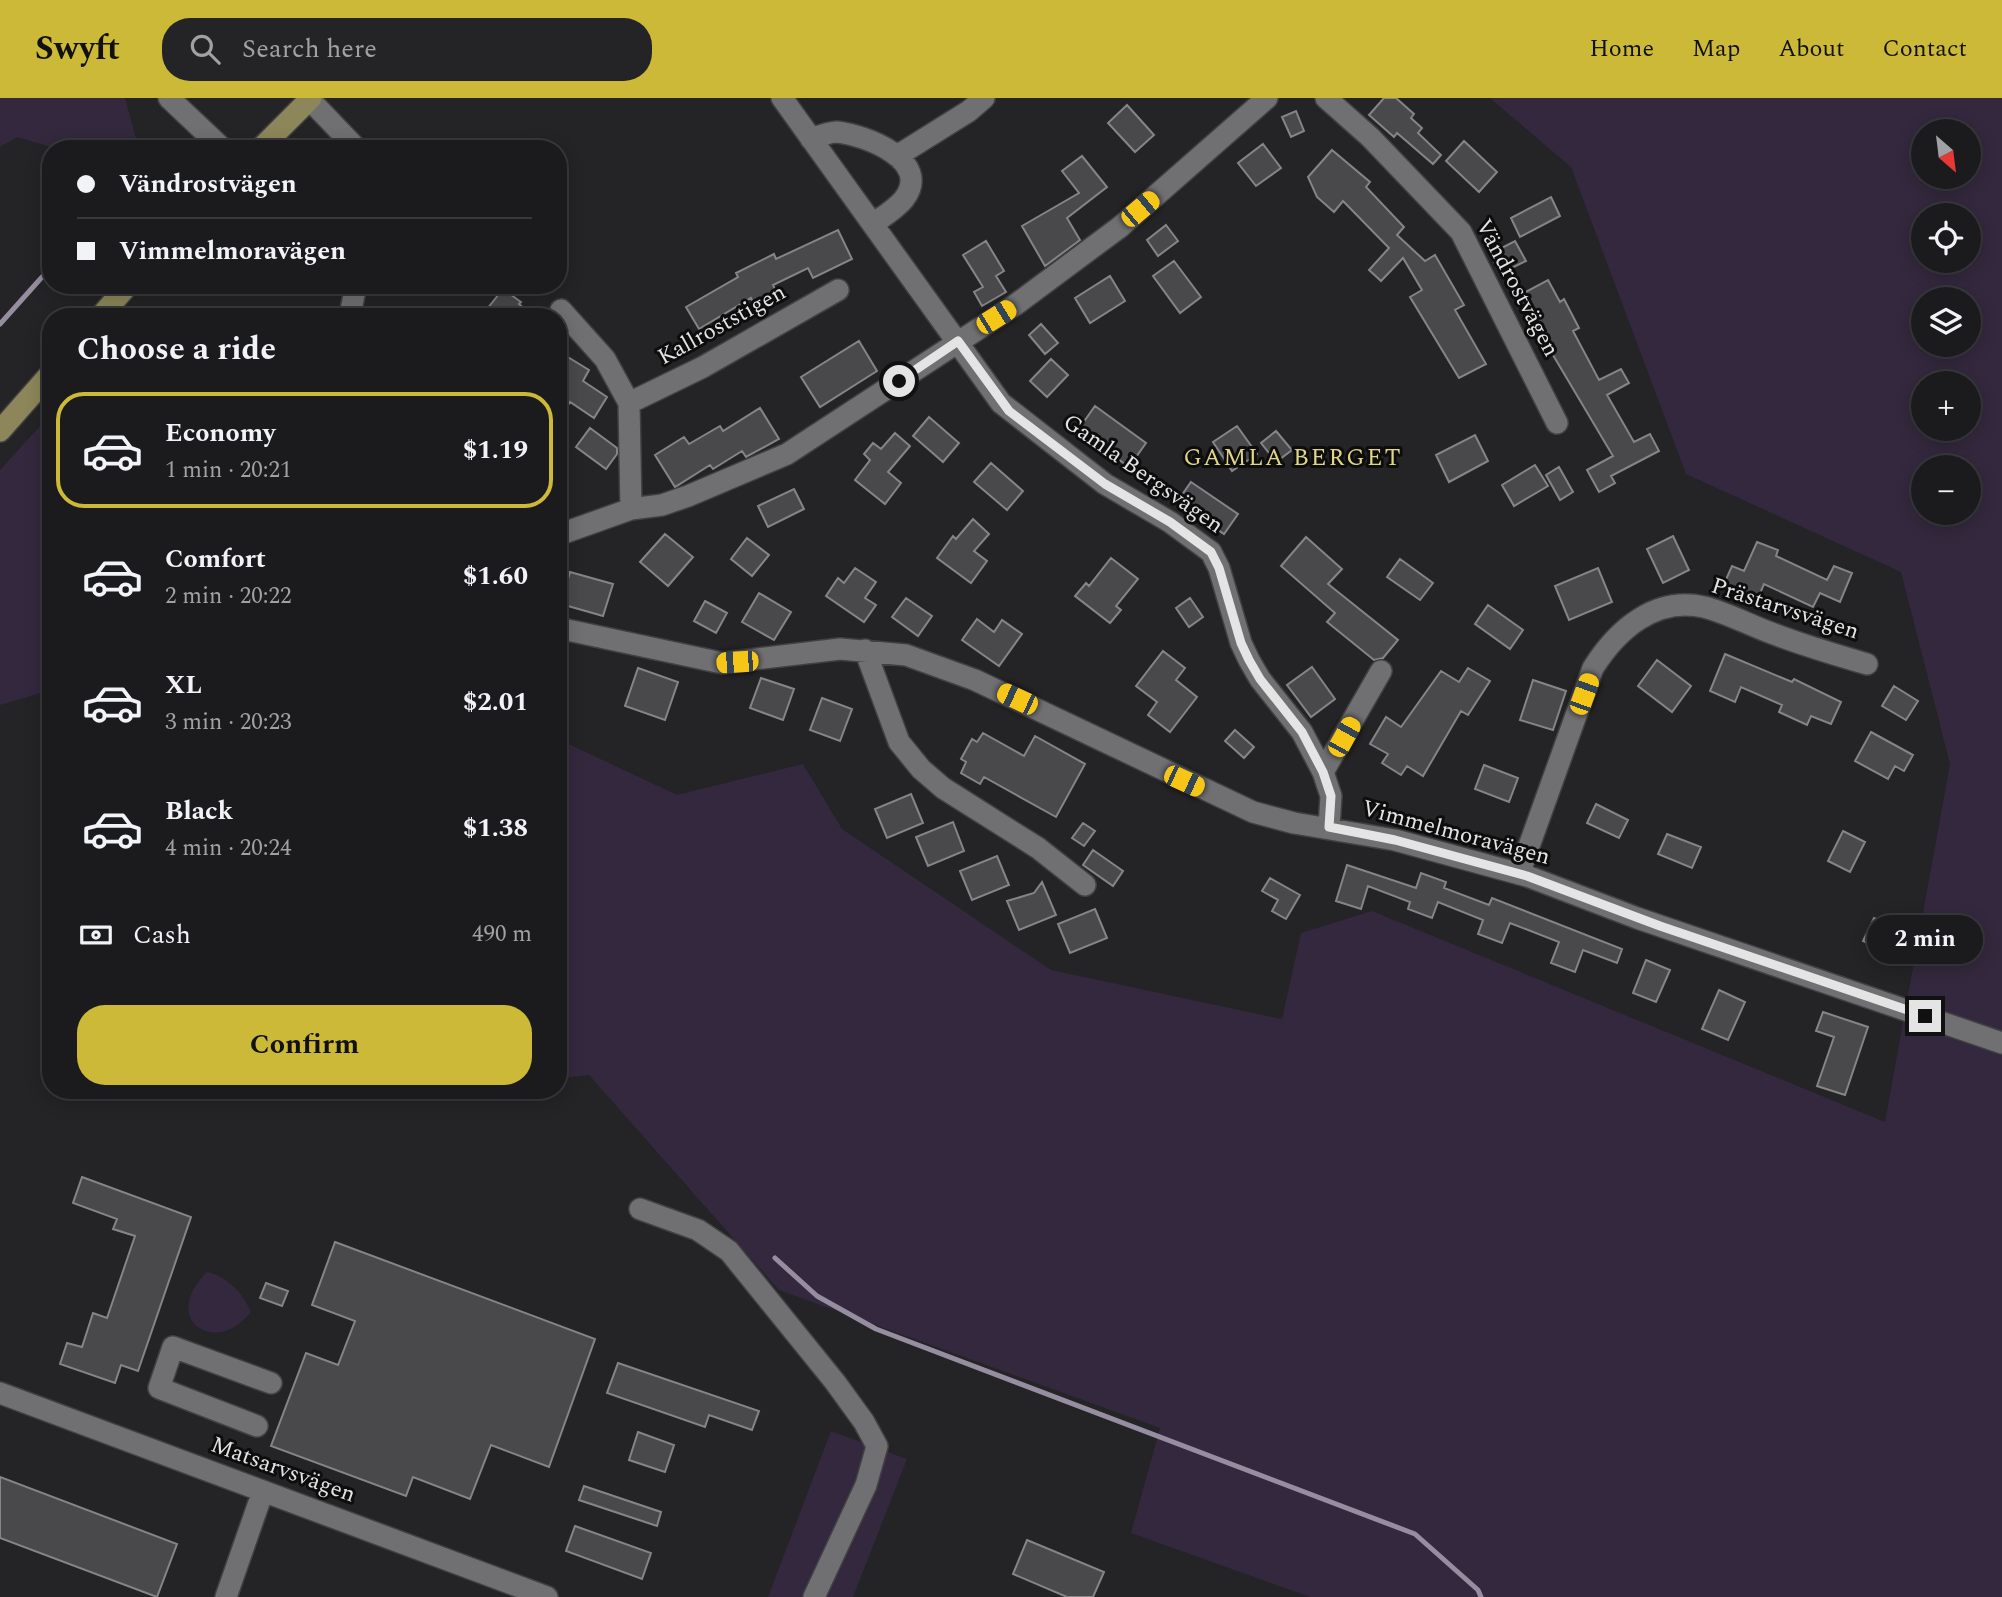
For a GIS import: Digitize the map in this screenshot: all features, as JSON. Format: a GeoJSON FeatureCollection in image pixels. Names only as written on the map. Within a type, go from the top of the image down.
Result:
{"type":"FeatureCollection","features":[{"type":"Feature","properties":{"kind":"main road"},"geometry":{"type":"LineString","coordinates":[[269,140],[310,99]]}},
{"type":"Feature","properties":{"kind":"main road"},"geometry":{"type":"LineString","coordinates":[[108,308],[120,294]]}},
{"type":"Feature","properties":{"kind":"main road"},"geometry":{"type":"LineString","coordinates":[[0,431],[42,383]]}},
{"type":"Feature","properties":{"kind":"street"},"geometry":{"type":"LineString","coordinates":[[169,98],[213,140]]}},
{"type":"Feature","properties":{"kind":"street","name":"Gamla Bergsvägen"},"geometry":{"type":"LineString","coordinates":[[782,98],[1009,411],[1105,484],[1170,522],[1211,552],[1219,568],[1241,643],[1249,660],[1260,679],[1302,732],[1323,772],[1331,796],[1329,827]]}},
{"type":"Feature","properties":{"kind":"street"},"geometry":{"type":"LineString","coordinates":[[897,156],[969,111],[984,98]]}},
{"type":"Feature","properties":{"kind":"street"},"geometry":{"type":"LineString","coordinates":[[567,532],[631,509],[662,505],[688,496],[787,454],[1015,305],[1120,227],[1267,98]]}},
{"type":"Feature","properties":{"kind":"street","name":"Vändrostvägen"},"geometry":{"type":"LineString","coordinates":[[1326,98],[1370,137],[1461,232],[1557,424]]}},
{"type":"Feature","properties":{"kind":"street"},"geometry":{"type":"LineString","coordinates":[[310,99],[349,140]]}},
{"type":"Feature","properties":{"kind":"street"},"geometry":{"type":"LineString","coordinates":[[811,139],[835,132],[858,136],[877,142],[905,164],[911,181],[905,198],[874,223]]}},
{"type":"Feature","properties":{"kind":"street","name":"Kallroststigen"},"geometry":{"type":"LineString","coordinates":[[629,403],[703,368],[838,290]]}},
{"type":"Feature","properties":{"kind":"street"},"geometry":{"type":"LineString","coordinates":[[567,317],[600,353],[629,403],[631,509]]}},
{"type":"Feature","properties":{"kind":"street","name":"Prästarvsvägen"},"geometry":{"type":"LineString","coordinates":[[1519,874],[1593,668],[1613,639],[1643,616],[1679,606],[1700,606],[1795,642],[1867,664]]}},
{"type":"Feature","properties":{"kind":"street","name":"Vimmelmoravägen"},"geometry":{"type":"LineString","coordinates":[[567,630],[722,663],[814,651],[864,650],[906,655],[975,680],[1254,812],[1294,823],[1395,840],[1519,874],[1662,927],[2002,1043]]}},
{"type":"Feature","properties":{"kind":"street"},"geometry":{"type":"LineString","coordinates":[[864,650],[899,742],[921,769],[943,788],[1038,848],[1085,886]]}},
{"type":"Feature","properties":{"kind":"street"},"geometry":{"type":"LineString","coordinates":[[1323,772],[1381,671]]}},
{"type":"Feature","properties":{"kind":"street"},"geometry":{"type":"LineString","coordinates":[[640,1209],[698,1230],[729,1251],[835,1382],[864,1422],[877,1446],[866,1485],[814,1597]]}},
{"type":"Feature","properties":{"kind":"street"},"geometry":{"type":"LineString","coordinates":[[257,1426],[159,1388],[173,1347],[271,1383]]}},
{"type":"Feature","properties":{"kind":"street","name":"Matsarvsvägen"},"geometry":{"type":"LineString","coordinates":[[0,1393],[547,1597]]}},
{"type":"Feature","properties":{"kind":"street"},"geometry":{"type":"LineString","coordinates":[[226,1597],[262,1491]]}},
{"type":"Feature","properties":{"kind":"shaded area"},"geometry":{"type":"Polygon","coordinates":[[[0,98],[125,98],[137,140],[42,140],[42,144],[17,137],[0,147],[0,98]]]}},
{"type":"Feature","properties":{"kind":"shaded area"},"geometry":{"type":"Polygon","coordinates":[[[1490,98],[2002,98],[2002,1597],[1310,1597],[1131,1533],[1160,1428],[779,1290],[589,1075],[567,1078],[567,743],[677,795],[803,764],[842,829],[1051,970],[1282,1019],[1301,933],[1372,911],[1885,1122],[1950,764],[1901,572],[1686,474],[1571,167],[1490,98]]]}},
{"type":"Feature","properties":{"kind":"shaded area"},"geometry":{"type":"Polygon","coordinates":[[[42,424],[42,693],[0,705],[0,470],[42,424]]]}},
{"type":"Feature","properties":{"kind":"shaded area"},"geometry":{"type":"Polygon","coordinates":[[[207,1272],[233,1286],[251,1312],[237,1325],[222,1332],[209,1332],[198,1327],[190,1317],[189,1305],[194,1289],[207,1272]]]}},
{"type":"Feature","properties":{"kind":"shaded area"},"geometry":{"type":"Polygon","coordinates":[[[831,1431],[907,1459],[853,1597],[768,1597],[831,1431]]]}},
{"type":"Feature","properties":{"kind":"building"},"geometry":{"type":"Polygon","coordinates":[[[1384,98],[1396,98],[1414,114],[1411,118],[1422,128],[1418,133],[1441,155],[1433,164],[1397,133],[1394,137],[1369,115],[1384,98]]]}},
{"type":"Feature","properties":{"kind":"building"},"geometry":{"type":"Polygon","coordinates":[[[1127,105],[1154,135],[1135,152],[1108,123],[1127,105]]]}},
{"type":"Feature","properties":{"kind":"building"},"geometry":{"type":"Polygon","coordinates":[[[1296,111],[1304,131],[1291,137],[1282,117],[1296,111]]]}},
{"type":"Feature","properties":{"kind":"building"},"geometry":{"type":"Polygon","coordinates":[[[1464,141],[1497,172],[1479,192],[1446,161],[1464,141]]]}},
{"type":"Feature","properties":{"kind":"building"},"geometry":{"type":"Polygon","coordinates":[[[1263,144],[1281,168],[1256,186],[1238,163],[1263,144]]]}},
{"type":"Feature","properties":{"kind":"building"},"geometry":{"type":"Polygon","coordinates":[[[1332,150],[1370,182],[1366,187],[1404,227],[1397,235],[1425,261],[1435,255],[1464,305],[1455,310],[1486,364],[1459,378],[1410,297],[1422,290],[1403,258],[1381,281],[1369,270],[1389,248],[1343,201],[1334,212],[1317,197],[1308,177],[1332,150]]]}},
{"type":"Feature","properties":{"kind":"building"},"geometry":{"type":"Polygon","coordinates":[[[1082,156],[1107,187],[1067,218],[1080,240],[1045,266],[1022,226],[1079,193],[1062,171],[1082,156]]]}},
{"type":"Feature","properties":{"kind":"building"},"geometry":{"type":"Polygon","coordinates":[[[1551,197],[1560,216],[1520,237],[1511,218],[1551,197]]]}},
{"type":"Feature","properties":{"kind":"building"},"geometry":{"type":"Polygon","coordinates":[[[1166,225],[1178,241],[1158,256],[1147,240],[1166,225]]]}},
{"type":"Feature","properties":{"kind":"building"},"geometry":{"type":"Polygon","coordinates":[[[838,230],[852,259],[813,278],[808,268],[773,285],[781,301],[758,312],[751,298],[699,329],[686,307],[738,277],[736,273],[774,254],[776,259],[838,230]]]}},
{"type":"Feature","properties":{"kind":"building"},"geometry":{"type":"Polygon","coordinates":[[[986,241],[1004,271],[996,276],[1006,292],[982,306],[974,292],[983,287],[963,255],[986,241]]]}},
{"type":"Feature","properties":{"kind":"building"},"geometry":{"type":"Polygon","coordinates":[[[1515,241],[1526,261],[1500,274],[1490,254],[1515,241]]]}},
{"type":"Feature","properties":{"kind":"building"},"geometry":{"type":"Polygon","coordinates":[[[1174,261],[1201,297],[1180,313],[1153,276],[1174,261]]]}},
{"type":"Feature","properties":{"kind":"building"},"geometry":{"type":"Polygon","coordinates":[[[1110,276],[1125,301],[1090,323],[1075,298],[1110,276]]]}},
{"type":"Feature","properties":{"kind":"building"},"geometry":{"type":"Polygon","coordinates":[[[1548,280],[1560,302],[1564,299],[1579,328],[1573,331],[1599,380],[1621,369],[1629,383],[1607,395],[1634,442],[1650,434],[1659,451],[1611,476],[1615,483],[1599,492],[1587,470],[1613,456],[1547,345],[1544,346],[1520,295],[1548,280]]]}},
{"type":"Feature","properties":{"kind":"building"},"geometry":{"type":"Polygon","coordinates":[[[499,294],[510,294],[521,302],[519,304],[524,308],[488,308],[499,294]]]}},
{"type":"Feature","properties":{"kind":"building"},"geometry":{"type":"Polygon","coordinates":[[[1041,324],[1058,343],[1045,354],[1029,335],[1041,324]]]}},
{"type":"Feature","properties":{"kind":"building"},"geometry":{"type":"Polygon","coordinates":[[[859,341],[877,371],[820,407],[801,377],[859,341]]]}},
{"type":"Feature","properties":{"kind":"building"},"geometry":{"type":"Polygon","coordinates":[[[567,357],[589,370],[583,381],[607,397],[594,418],[570,402],[567,406],[567,357]]]}},
{"type":"Feature","properties":{"kind":"building"},"geometry":{"type":"Polygon","coordinates":[[[1051,359],[1068,375],[1047,397],[1030,381],[1051,359]]]}},
{"type":"Feature","properties":{"kind":"building"},"geometry":{"type":"Polygon","coordinates":[[[1095,406],[1146,443],[1129,467],[1078,430],[1095,406]]]}},
{"type":"Feature","properties":{"kind":"building"},"geometry":{"type":"Polygon","coordinates":[[[760,408],[779,439],[746,457],[742,451],[713,469],[710,465],[675,487],[655,455],[684,437],[689,444],[720,426],[723,431],[760,408]]]}},
{"type":"Feature","properties":{"kind":"building"},"geometry":{"type":"Polygon","coordinates":[[[929,417],[959,443],[943,462],[913,436],[929,417]]]}},
{"type":"Feature","properties":{"kind":"building"},"geometry":{"type":"Polygon","coordinates":[[[1237,426],[1257,454],[1232,471],[1213,442],[1237,426]]]}},
{"type":"Feature","properties":{"kind":"building"},"geometry":{"type":"Polygon","coordinates":[[[590,428],[617,448],[617,454],[606,469],[576,447],[590,428]]]}},
{"type":"Feature","properties":{"kind":"building"},"geometry":{"type":"Polygon","coordinates":[[[1276,431],[1292,450],[1276,462],[1261,443],[1276,431]]]}},
{"type":"Feature","properties":{"kind":"building"},"geometry":{"type":"Polygon","coordinates":[[[895,433],[910,446],[888,472],[901,483],[885,504],[855,480],[870,460],[864,454],[873,443],[881,449],[895,433]]]}},
{"type":"Feature","properties":{"kind":"building"},"geometry":{"type":"Polygon","coordinates":[[[1475,435],[1488,461],[1449,482],[1436,455],[1475,435]]]}},
{"type":"Feature","properties":{"kind":"building"},"geometry":{"type":"Polygon","coordinates":[[[991,463],[1023,491],[1007,510],[974,482],[991,463]]]}},
{"type":"Feature","properties":{"kind":"building"},"geometry":{"type":"Polygon","coordinates":[[[1535,465],[1548,486],[1514,506],[1502,485],[1535,465]]]}},
{"type":"Feature","properties":{"kind":"building"},"geometry":{"type":"Polygon","coordinates":[[[1559,467],[1573,492],[1560,500],[1546,475],[1559,467]]]}},
{"type":"Feature","properties":{"kind":"building"},"geometry":{"type":"Polygon","coordinates":[[[1191,482],[1238,514],[1224,534],[1177,502],[1191,482]]]}},
{"type":"Feature","properties":{"kind":"building"},"geometry":{"type":"Polygon","coordinates":[[[794,489],[804,509],[768,527],[758,506],[794,489]]]}},
{"type":"Feature","properties":{"kind":"building"},"geometry":{"type":"Polygon","coordinates":[[[973,519],[989,534],[974,551],[987,561],[971,583],[937,558],[953,536],[956,539],[973,519]]]}},
{"type":"Feature","properties":{"kind":"building"},"geometry":{"type":"Polygon","coordinates":[[[665,534],[693,557],[668,586],[640,562],[665,534]]]}},
{"type":"Feature","properties":{"kind":"building"},"geometry":{"type":"Polygon","coordinates":[[[1673,536],[1689,570],[1663,583],[1647,549],[1673,536]]]}},
{"type":"Feature","properties":{"kind":"building"},"geometry":{"type":"Polygon","coordinates":[[[1306,537],[1342,569],[1328,584],[1398,640],[1383,658],[1374,660],[1327,622],[1335,613],[1281,566],[1306,537]]]}},
{"type":"Feature","properties":{"kind":"building"},"geometry":{"type":"Polygon","coordinates":[[[747,538],[769,555],[752,576],[731,559],[747,538]]]}},
{"type":"Feature","properties":{"kind":"building"},"geometry":{"type":"Polygon","coordinates":[[[1757,542],[1778,550],[1776,556],[1827,580],[1834,566],[1852,573],[1840,602],[1820,593],[1813,607],[1764,584],[1758,598],[1724,584],[1732,566],[1744,571],[1757,542]]]}},
{"type":"Feature","properties":{"kind":"building"},"geometry":{"type":"Polygon","coordinates":[[[1111,558],[1138,579],[1116,606],[1121,610],[1110,623],[1075,596],[1086,583],[1089,586],[1111,558]]]}},
{"type":"Feature","properties":{"kind":"building"},"geometry":{"type":"Polygon","coordinates":[[[1400,559],[1433,583],[1420,600],[1387,577],[1400,559]]]}},
{"type":"Feature","properties":{"kind":"building"},"geometry":{"type":"Polygon","coordinates":[[[855,568],[876,582],[865,598],[876,605],[864,622],[826,596],[838,578],[844,583],[855,568]]]}},
{"type":"Feature","properties":{"kind":"building"},"geometry":{"type":"Polygon","coordinates":[[[1598,568],[1612,602],[1569,620],[1555,586],[1598,568]]]}},
{"type":"Feature","properties":{"kind":"building"},"geometry":{"type":"Polygon","coordinates":[[[570,572],[613,584],[603,616],[567,606],[570,572]]]}},
{"type":"Feature","properties":{"kind":"building"},"geometry":{"type":"Polygon","coordinates":[[[759,593],[791,612],[774,640],[742,622],[759,593]]]}},
{"type":"Feature","properties":{"kind":"building"},"geometry":{"type":"Polygon","coordinates":[[[906,598],[932,616],[918,636],[892,617],[906,598]]]}},
{"type":"Feature","properties":{"kind":"building"},"geometry":{"type":"Polygon","coordinates":[[[1190,598],[1203,617],[1189,627],[1176,608],[1190,598]]]}},
{"type":"Feature","properties":{"kind":"building"},"geometry":{"type":"Polygon","coordinates":[[[705,601],[727,613],[716,633],[694,621],[705,601]]]}},
{"type":"Feature","properties":{"kind":"building"},"geometry":{"type":"Polygon","coordinates":[[[1488,605],[1523,630],[1510,649],[1475,624],[1488,605]]]}},
{"type":"Feature","properties":{"kind":"building"},"geometry":{"type":"Polygon","coordinates":[[[977,619],[994,632],[1002,620],[1022,634],[999,666],[962,640],[977,619]]]}},
{"type":"Feature","properties":{"kind":"building"},"geometry":{"type":"Polygon","coordinates":[[[1163,651],[1185,668],[1176,680],[1197,697],[1170,732],[1148,715],[1157,702],[1136,686],[1163,651]]]}},
{"type":"Feature","properties":{"kind":"building"},"geometry":{"type":"Polygon","coordinates":[[[1725,654],[1792,682],[1794,679],[1841,702],[1831,724],[1811,716],[1807,725],[1779,712],[1782,705],[1741,687],[1735,702],[1710,691],[1725,654]]]}},
{"type":"Feature","properties":{"kind":"building"},"geometry":{"type":"Polygon","coordinates":[[[1657,660],[1691,686],[1672,712],[1638,686],[1657,660]]]}},
{"type":"Feature","properties":{"kind":"building"},"geometry":{"type":"Polygon","coordinates":[[[1312,667],[1335,699],[1311,717],[1287,685],[1312,667]]]}},
{"type":"Feature","properties":{"kind":"building"},"geometry":{"type":"Polygon","coordinates":[[[638,668],[678,682],[665,720],[625,706],[638,668]]]}},
{"type":"Feature","properties":{"kind":"building"},"geometry":{"type":"Polygon","coordinates":[[[1468,668],[1490,681],[1468,715],[1461,711],[1423,776],[1407,766],[1401,775],[1382,763],[1388,754],[1370,744],[1386,717],[1401,727],[1441,671],[1459,682],[1468,668]]]}},
{"type":"Feature","properties":{"kind":"building"},"geometry":{"type":"Polygon","coordinates":[[[761,678],[794,689],[783,720],[750,708],[761,678]]]}},
{"type":"Feature","properties":{"kind":"building"},"geometry":{"type":"Polygon","coordinates":[[[1533,680],[1566,691],[1553,730],[1520,720],[1533,680]]]}},
{"type":"Feature","properties":{"kind":"building"},"geometry":{"type":"Polygon","coordinates":[[[1894,686],[1918,701],[1906,720],[1882,706],[1894,686]]]}},
{"type":"Feature","properties":{"kind":"building"},"geometry":{"type":"Polygon","coordinates":[[[822,698],[852,709],[840,741],[810,730],[822,698]]]}},
{"type":"Feature","properties":{"kind":"building"},"geometry":{"type":"Polygon","coordinates":[[[1235,730],[1254,747],[1244,758],[1225,741],[1235,730]]]}},
{"type":"Feature","properties":{"kind":"building"},"geometry":{"type":"Polygon","coordinates":[[[1871,732],[1913,755],[1904,771],[1895,766],[1888,779],[1855,761],[1871,732]]]}},
{"type":"Feature","properties":{"kind":"building"},"geometry":{"type":"Polygon","coordinates":[[[983,733],[1024,756],[1035,736],[1085,764],[1056,817],[984,777],[980,784],[961,773],[966,762],[961,759],[972,739],[977,742],[983,733]]]}},
{"type":"Feature","properties":{"kind":"building"},"geometry":{"type":"Polygon","coordinates":[[[1484,765],[1518,778],[1509,802],[1475,789],[1484,765]]]}},
{"type":"Feature","properties":{"kind":"building"},"geometry":{"type":"Polygon","coordinates":[[[911,794],[923,823],[887,838],[875,809],[911,794]]]}},
{"type":"Feature","properties":{"kind":"building"},"geometry":{"type":"Polygon","coordinates":[[[1596,804],[1628,820],[1619,838],[1587,823],[1596,804]]]}},
{"type":"Feature","properties":{"kind":"building"},"geometry":{"type":"Polygon","coordinates":[[[953,822],[964,851],[928,866],[916,837],[953,822]]]}},
{"type":"Feature","properties":{"kind":"building"},"geometry":{"type":"Polygon","coordinates":[[[1083,823],[1095,831],[1084,846],[1072,838],[1083,823]]]}},
{"type":"Feature","properties":{"kind":"building"},"geometry":{"type":"Polygon","coordinates":[[[1843,831],[1865,842],[1850,872],[1828,861],[1843,831]]]}},
{"type":"Feature","properties":{"kind":"building"},"geometry":{"type":"Polygon","coordinates":[[[1667,834],[1701,847],[1692,868],[1658,854],[1667,834]]]}},
{"type":"Feature","properties":{"kind":"building"},"geometry":{"type":"Polygon","coordinates":[[[1093,850],[1123,871],[1113,886],[1083,865],[1093,850]]]}},
{"type":"Feature","properties":{"kind":"building"},"geometry":{"type":"Polygon","coordinates":[[[997,856],[1009,885],[972,900],[960,871],[997,856]]]}},
{"type":"Feature","properties":{"kind":"building"},"geometry":{"type":"Polygon","coordinates":[[[1347,865],[1416,888],[1421,873],[1446,882],[1444,888],[1489,905],[1492,898],[1622,949],[1617,963],[1583,950],[1575,972],[1551,963],[1559,942],[1510,923],[1502,943],[1478,934],[1483,920],[1438,902],[1432,918],[1408,909],[1410,902],[1368,886],[1361,909],[1336,901],[1347,865]]]}},
{"type":"Feature","properties":{"kind":"building"},"geometry":{"type":"Polygon","coordinates":[[[1270,878],[1300,895],[1286,919],[1272,911],[1278,900],[1262,891],[1270,878]]]}},
{"type":"Feature","properties":{"kind":"building"},"geometry":{"type":"Polygon","coordinates":[[[1042,882],[1056,915],[1019,930],[1007,901],[1034,893],[1042,882]]]}},
{"type":"Feature","properties":{"kind":"building"},"geometry":{"type":"Polygon","coordinates":[[[1095,909],[1107,938],[1070,953],[1058,924],[1095,909]]]}},
{"type":"Feature","properties":{"kind":"building"},"geometry":{"type":"Polygon","coordinates":[[[1874,918],[1912,936],[1901,959],[1863,941],[1874,918]]]}},
{"type":"Feature","properties":{"kind":"building"},"geometry":{"type":"Polygon","coordinates":[[[1646,960],[1670,970],[1656,1002],[1633,993],[1646,960]]]}},
{"type":"Feature","properties":{"kind":"building"},"geometry":{"type":"Polygon","coordinates":[[[1719,990],[1745,1002],[1728,1040],[1702,1029],[1719,990]]]}},
{"type":"Feature","properties":{"kind":"building"},"geometry":{"type":"Polygon","coordinates":[[[1823,1012],[1868,1027],[1845,1095],[1817,1086],[1834,1037],[1816,1031],[1823,1012]]]}},
{"type":"Feature","properties":{"kind":"building"},"geometry":{"type":"Polygon","coordinates":[[[82,1177],[191,1217],[138,1371],[121,1365],[115,1383],[60,1364],[67,1343],[82,1347],[93,1313],[107,1318],[135,1236],[113,1229],[117,1219],[73,1203],[82,1177]]]}},
{"type":"Feature","properties":{"kind":"building"},"geometry":{"type":"Polygon","coordinates":[[[335,1242],[595,1339],[549,1467],[491,1445],[470,1499],[413,1477],[406,1496],[271,1446],[306,1353],[338,1365],[355,1321],[312,1305],[335,1242]]]}},
{"type":"Feature","properties":{"kind":"building"},"geometry":{"type":"Polygon","coordinates":[[[266,1283],[288,1291],[282,1306],[260,1298],[266,1283]]]}},
{"type":"Feature","properties":{"kind":"building"},"geometry":{"type":"Polygon","coordinates":[[[618,1363],[759,1411],[752,1430],[709,1415],[705,1427],[607,1393],[618,1363]]]}},
{"type":"Feature","properties":{"kind":"building"},"geometry":{"type":"Polygon","coordinates":[[[638,1432],[674,1445],[665,1472],[629,1460],[638,1432]]]}},
{"type":"Feature","properties":{"kind":"building"},"geometry":{"type":"Polygon","coordinates":[[[0,1477],[177,1544],[157,1597],[0,1538],[0,1477]]]}},
{"type":"Feature","properties":{"kind":"building"},"geometry":{"type":"Polygon","coordinates":[[[584,1486],[661,1512],[657,1526],[579,1500],[584,1486]]]}},
{"type":"Feature","properties":{"kind":"building"},"geometry":{"type":"Polygon","coordinates":[[[575,1526],[651,1553],[642,1579],[566,1551],[575,1526]]]}},
{"type":"Feature","properties":{"kind":"building"},"geometry":{"type":"Polygon","coordinates":[[[1027,1540],[1104,1572],[1093,1597],[1067,1597],[1013,1574],[1027,1540]]]}},
{"type":"Feature","properties":{"kind":"waterway"},"geometry":{"type":"LineString","coordinates":[[0,324],[42,277]]}},
{"type":"Feature","properties":{"kind":"waterway"},"geometry":{"type":"LineString","coordinates":[[775,1258],[817,1296],[876,1329],[1415,1534],[1478,1590],[1481,1597]]}},
{"type":"Feature","properties":{"kind":"district","name":"GAMLA BERGET"},"geometry":{"type":"Point","coordinates":[1293,458]}},
{"type":"Feature","properties":{"kind":"route"},"geometry":{"type":"LineString","coordinates":[[899,381],[958,341],[1009,411],[1105,484],[1170,522],[1211,552],[1219,568],[1241,643],[1249,660],[1260,679],[1302,732],[1323,772],[1331,796],[1329,827],[1395,840],[1527,876],[1637,918],[1925,1016]]}}]}
